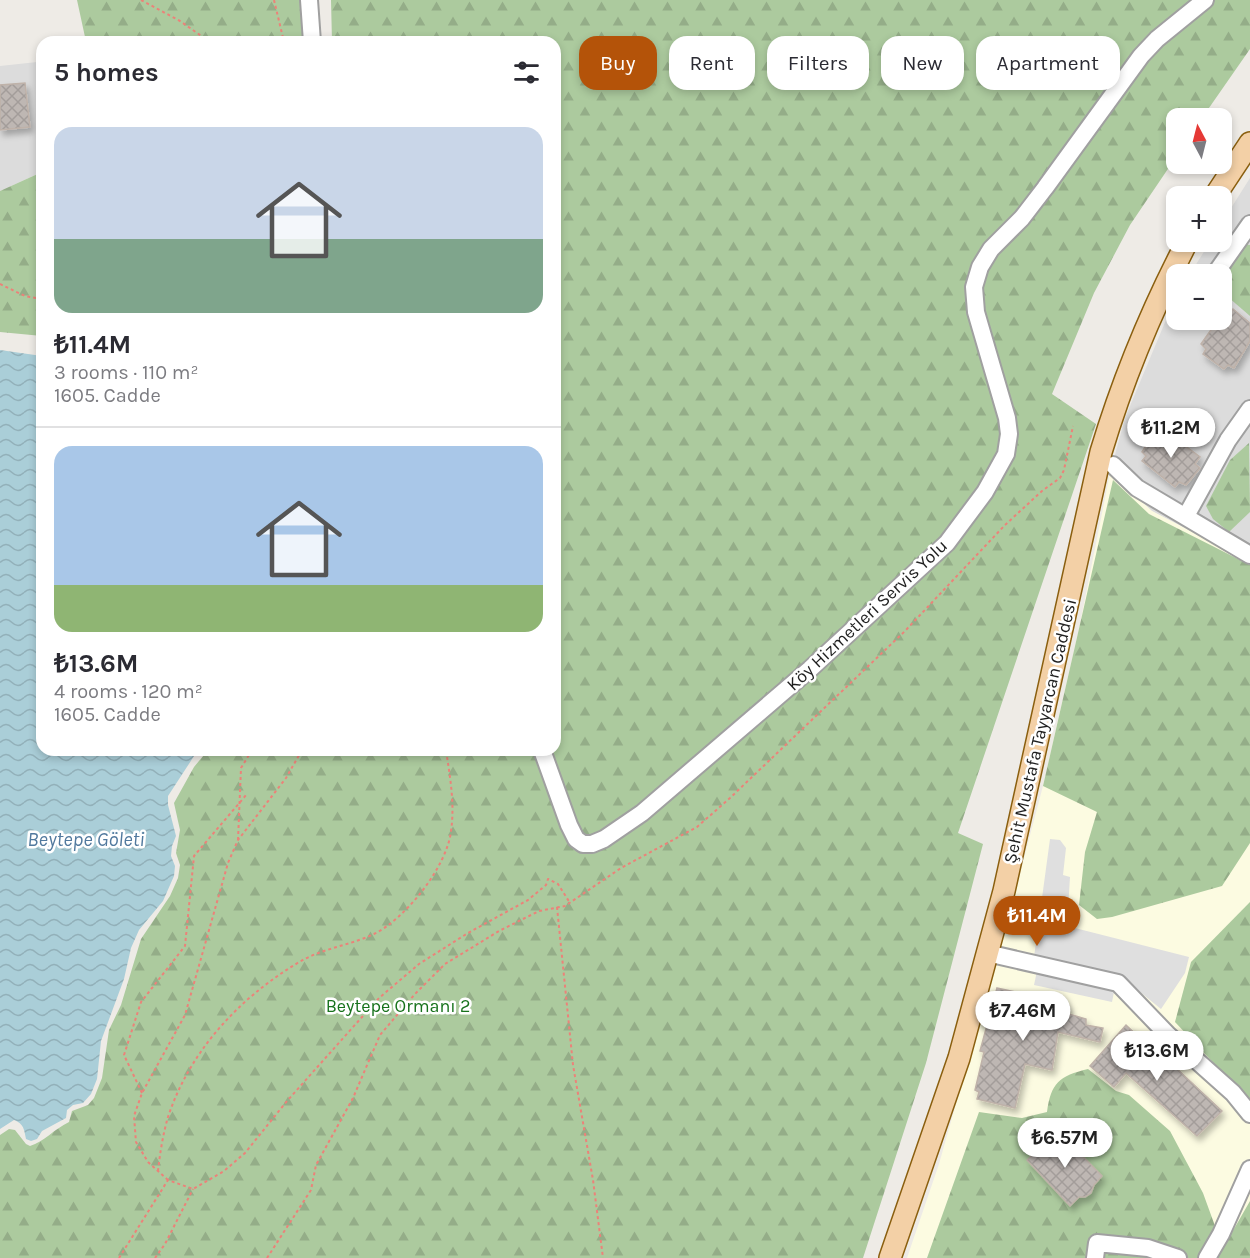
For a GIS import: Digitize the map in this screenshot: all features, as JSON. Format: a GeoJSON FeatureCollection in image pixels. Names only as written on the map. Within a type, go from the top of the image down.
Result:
{"type":"FeatureCollection","features":[{"type":"Feature","properties":{"kind":"main road"},"geometry":{"type":"LineString","coordinates":[[1222,186],[1250,143]]}},
{"type":"Feature","properties":{"kind":"main road","name":"Şehit Mustafa Tayyarcan Caddesi"},"geometry":{"type":"LineString","coordinates":[[890,1258],[959,1058],[987,953],[1006,880],[1101,452],[1119,397],[1150,318],[1182,252]]}},
{"type":"Feature","properties":{"kind":"street"},"geometry":{"type":"LineString","coordinates":[[309,0],[312,36]]}},
{"type":"Feature","properties":{"kind":"street","name":"Köy Hizmetleri Servis Yolu"},"geometry":{"type":"LineString","coordinates":[[544,756],[576,839],[583,844],[592,844],[604,839],[642,813],[705,760],[810,669],[947,543],[985,492],[1006,454],[1008,444],[1007,418],[976,312],[974,287],[980,267],[991,249],[1022,218],[1046,188],[1141,56],[1157,39],[1205,0]]}},
{"type":"Feature","properties":{"kind":"street"},"geometry":{"type":"LineString","coordinates":[[1222,264],[1250,224]]}},
{"type":"Feature","properties":{"kind":"street"},"geometry":{"type":"LineString","coordinates":[[1186,516],[1228,440],[1250,409]]}},
{"type":"Feature","properties":{"kind":"street"},"geometry":{"type":"LineString","coordinates":[[1113,465],[1137,488],[1250,555]]}},
{"type":"Feature","properties":{"kind":"street"},"geometry":{"type":"LineString","coordinates":[[987,953],[1118,983],[1168,1035],[1233,1093],[1250,1114]]}},
{"type":"Feature","properties":{"kind":"street"},"geometry":{"type":"LineString","coordinates":[[1206,1258],[1221,1234],[1250,1169]]}},
{"type":"Feature","properties":{"kind":"street"},"geometry":{"type":"LineString","coordinates":[[1095,1258],[1097,1243],[1148,1248],[1178,1258]]}},
{"type":"Feature","properties":{"kind":"path"},"geometry":{"type":"LineString","coordinates":[[141,0],[180,21],[201,36]]}},
{"type":"Feature","properties":{"kind":"path"},"geometry":{"type":"LineString","coordinates":[[274,0],[282,36]]}},
{"type":"Feature","properties":{"kind":"path"},"geometry":{"type":"LineString","coordinates":[[0,284],[11,291],[36,298]]}},
{"type":"Feature","properties":{"kind":"path"},"geometry":{"type":"LineString","coordinates":[[267,1258],[311,1190],[316,1165],[353,1098],[380,1035],[445,964],[499,931],[539,911],[565,906],[621,868],[697,827],[905,630],[1005,525],[1042,491],[1060,478],[1074,426]]}},
{"type":"Feature","properties":{"kind":"path"},"geometry":{"type":"LineString","coordinates":[[238,840],[241,768],[248,756]]}},
{"type":"Feature","properties":{"kind":"path"},"geometry":{"type":"LineString","coordinates":[[193,1189],[168,1180],[148,1162],[136,1142],[134,1116],[142,1093],[185,1015],[228,863],[238,840],[286,778],[299,756]]}},
{"type":"Feature","properties":{"kind":"path"},"geometry":{"type":"LineString","coordinates":[[158,1171],[168,1117],[187,1075],[209,1041],[237,1009],[302,960],[352,944],[377,933],[402,914],[427,886],[451,834],[453,803],[447,756]]}},
{"type":"Feature","properties":{"kind":"path"},"geometry":{"type":"LineString","coordinates":[[142,1093],[124,1055],[141,1002],[184,946],[194,855],[247,794]]}},
{"type":"Feature","properties":{"kind":"path"},"geometry":{"type":"LineString","coordinates":[[155,1258],[165,1244],[193,1189],[224,1171],[244,1153],[379,998],[419,964],[468,933],[528,900],[546,885],[548,879],[558,884],[570,903]]}},
{"type":"Feature","properties":{"kind":"path"},"geometry":{"type":"LineString","coordinates":[[557,908],[573,1065],[593,1180],[603,1258]]}},
{"type":"Feature","properties":{"kind":"path"},"geometry":{"type":"LineString","coordinates":[[119,1258],[168,1180]]}},
{"type":"Feature","properties":{"kind":"shaded area"},"geometry":{"type":"Polygon","coordinates":[[[36,62],[36,175],[0,191],[0,66],[36,62]]]}},
{"type":"Feature","properties":{"kind":"shaded area"},"geometry":{"type":"Polygon","coordinates":[[[1250,178],[1250,562],[1152,511],[1110,473],[1125,418],[1166,320],[1166,330],[1232,330],[1232,264],[1196,264],[1204,252],[1232,252],[1232,207],[1250,178]]]}},
{"type":"Feature","properties":{"kind":"shaded area"},"geometry":{"type":"Polygon","coordinates":[[[1110,473],[1152,511],[1250,562],[1250,1258],[907,1258],[939,1164],[1043,786],[1079,629],[1110,473]]]}},
{"type":"Feature","properties":{"kind":"shaded area"},"geometry":{"type":"Polygon","coordinates":[[[1050,839],[1060,840],[1066,848],[1063,875],[1070,877],[1067,926],[1189,957],[1185,973],[1161,1009],[1123,978],[1034,957],[1050,839]]]}},
{"type":"Feature","properties":{"kind":"shaded area"},"geometry":{"type":"Polygon","coordinates":[[[1037,971],[1115,987],[1112,1002],[1034,985],[1037,971]]]}},
{"type":"Feature","properties":{"kind":"green space"},"geometry":{"type":"Polygon","coordinates":[[[77,0],[302,0],[306,36],[85,36],[77,0]]]}},
{"type":"Feature","properties":{"kind":"green space","name":"Beytepe Ormanı 2"},"geometry":{"type":"Polygon","coordinates":[[[331,0],[1250,0],[1250,49],[1209,108],[1166,108],[1166,172],[1130,225],[1094,293],[1052,394],[1096,424],[958,833],[983,844],[926,1063],[863,1258],[0,1258],[0,1135],[9,1129],[15,1130],[30,1146],[69,1122],[72,1111],[88,1105],[94,1098],[102,1078],[109,1030],[121,1005],[141,939],[170,896],[178,878],[180,865],[176,853],[180,830],[174,803],[194,767],[203,756],[561,756],[561,36],[332,36],[331,0]]]}},
{"type":"Feature","properties":{"kind":"green space"},"geometry":{"type":"Polygon","coordinates":[[[36,175],[36,335],[0,332],[0,191],[36,175]]]}},
{"type":"Feature","properties":{"kind":"green space"},"geometry":{"type":"Polygon","coordinates":[[[1244,244],[1250,245],[1250,316],[1232,300],[1232,265],[1244,244]]]}},
{"type":"Feature","properties":{"kind":"green space"},"geometry":{"type":"Polygon","coordinates":[[[1249,443],[1250,512],[1229,532],[1213,519],[1206,506],[1230,460],[1249,443]]]}},
{"type":"Feature","properties":{"kind":"green space"},"geometry":{"type":"Polygon","coordinates":[[[1113,480],[1149,514],[1250,565],[1250,843],[1222,886],[1112,917],[1097,919],[1079,905],[1085,852],[1097,812],[1043,786],[1113,480]]]}},
{"type":"Feature","properties":{"kind":"green space"},"geometry":{"type":"Polygon","coordinates":[[[1250,902],[1250,1102],[1175,1022],[1191,962],[1250,902]]]}},
{"type":"Feature","properties":{"kind":"green space"},"geometry":{"type":"Polygon","coordinates":[[[1088,1069],[1116,1091],[1129,1095],[1170,1131],[1203,1193],[1223,1248],[1250,1201],[1250,1258],[927,1258],[979,1112],[1022,1118],[1047,1112],[1051,1094],[1058,1082],[1088,1069]]]}},
{"type":"Feature","properties":{"kind":"water","name":"Beytepe Göleti"},"geometry":{"type":"Polygon","coordinates":[[[0,350],[36,355],[36,756],[194,756],[168,796],[176,836],[171,856],[175,866],[174,876],[163,901],[139,930],[131,948],[124,979],[101,1041],[97,1079],[91,1094],[83,1103],[73,1105],[67,1110],[66,1118],[42,1131],[37,1139],[31,1141],[26,1139],[22,1125],[14,1120],[0,1129],[0,350]]]}},
{"type":"Feature","properties":{"kind":"building"},"geometry":{"type":"Polygon","coordinates":[[[25,83],[30,127],[0,130],[0,85],[25,83]]]}},
{"type":"Feature","properties":{"kind":"building"},"geometry":{"type":"Polygon","coordinates":[[[1232,310],[1250,323],[1250,341],[1234,368],[1228,365],[1224,369],[1203,354],[1206,349],[1201,344],[1211,330],[1232,330],[1232,310]]]}},
{"type":"Feature","properties":{"kind":"building"},"geometry":{"type":"Polygon","coordinates":[[[1164,430],[1200,457],[1195,464],[1200,468],[1186,485],[1179,482],[1175,487],[1142,461],[1146,456],[1142,452],[1154,433],[1159,436],[1164,430]]]}},
{"type":"Feature","properties":{"kind":"building"},"geometry":{"type":"Polygon","coordinates":[[[997,988],[1061,1002],[1069,1006],[1069,1014],[1086,1019],[1086,1025],[1103,1028],[1100,1042],[1058,1032],[1052,1070],[1025,1064],[1015,1108],[977,1099],[979,1092],[975,1090],[984,1052],[980,1051],[997,988]]]}},
{"type":"Feature","properties":{"kind":"building"},"geometry":{"type":"Polygon","coordinates":[[[1126,1025],[1143,1041],[1131,1056],[1142,1068],[1161,1054],[1222,1111],[1197,1136],[1126,1073],[1114,1087],[1090,1066],[1126,1025]]]}},
{"type":"Feature","properties":{"kind":"building"},"geometry":{"type":"Polygon","coordinates":[[[1058,1131],[1102,1176],[1094,1185],[1091,1193],[1085,1197],[1079,1197],[1070,1206],[1027,1160],[1058,1131]]]}}]}
